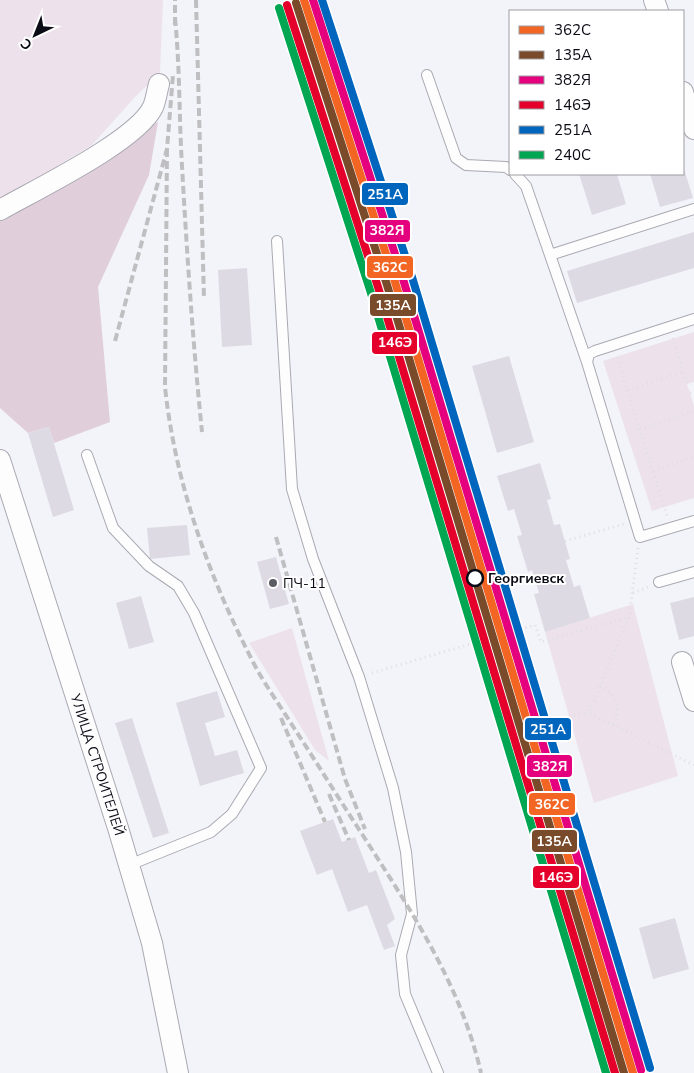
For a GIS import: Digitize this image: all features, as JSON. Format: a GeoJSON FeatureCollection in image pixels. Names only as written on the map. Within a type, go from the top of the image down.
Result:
{"type":"FeatureCollection","features":[{"type":"Feature","properties":{"kind":"street"},"geometry":{"type":"LineString","coordinates":[[0,210],[68,172],[118,141],[138,125],[152,108],[159,84]]}},
{"type":"Feature","properties":{"kind":"street"},"geometry":{"type":"LineString","coordinates":[[684,95],[694,129]]}},
{"type":"Feature","properties":{"kind":"street","name":"УЛИЦА СТРОИТЕЛЕЙ"},"geometry":{"type":"LineString","coordinates":[[0,460],[152,943],[178,1073]]}},
{"type":"Feature","properties":{"kind":"street"},"geometry":{"type":"LineString","coordinates":[[682,662],[694,701]]}},
{"type":"Feature","properties":{"kind":"lane"},"geometry":{"type":"LineString","coordinates":[[427,75],[456,158],[466,165],[506,167],[509,169]]}},
{"type":"Feature","properties":{"kind":"lane"},"geometry":{"type":"LineString","coordinates":[[516,175],[526,186],[587,362],[640,537],[694,521]]}},
{"type":"Feature","properties":{"kind":"lane"},"geometry":{"type":"LineString","coordinates":[[550,255],[694,209]]}},
{"type":"Feature","properties":{"kind":"lane"},"geometry":{"type":"LineString","coordinates":[[277,241],[292,488],[313,559],[359,677],[393,788],[406,852],[412,914],[401,955],[405,994],[438,1073]]}},
{"type":"Feature","properties":{"kind":"lane"},"geometry":{"type":"LineString","coordinates":[[587,362],[589,354],[694,319]]}},
{"type":"Feature","properties":{"kind":"lane"},"geometry":{"type":"LineString","coordinates":[[87,455],[113,528],[149,566],[178,586],[194,614],[261,768],[232,814],[211,832],[128,865]]}},
{"type":"Feature","properties":{"kind":"lane"},"geometry":{"type":"LineString","coordinates":[[659,582],[694,572]]}},
{"type":"Feature","properties":{"kind":"path"},"geometry":{"type":"LineString","coordinates":[[670,327],[687,384]]}},
{"type":"Feature","properties":{"kind":"path"},"geometry":{"type":"LineString","coordinates":[[613,345],[671,528]]}},
{"type":"Feature","properties":{"kind":"path"},"geometry":{"type":"LineString","coordinates":[[628,390],[683,371]]}},
{"type":"Feature","properties":{"kind":"path"},"geometry":{"type":"LineString","coordinates":[[640,429],[694,411]]}},
{"type":"Feature","properties":{"kind":"path"},"geometry":{"type":"LineString","coordinates":[[652,471],[694,457]]}},
{"type":"Feature","properties":{"kind":"path"},"geometry":{"type":"LineString","coordinates":[[565,542],[635,521]]}},
{"type":"Feature","properties":{"kind":"path"},"geometry":{"type":"LineString","coordinates":[[589,713],[629,616],[640,537]]}},
{"type":"Feature","properties":{"kind":"path"},"geometry":{"type":"LineString","coordinates":[[359,677],[535,624],[541,642],[629,616]]}},
{"type":"Feature","properties":{"kind":"path"},"geometry":{"type":"LineString","coordinates":[[600,686],[612,695],[618,707],[617,719],[613,725]]}},
{"type":"Feature","properties":{"kind":"path"},"geometry":{"type":"LineString","coordinates":[[569,717],[589,713],[694,765]]}},
{"type":"Feature","properties":{"kind":"shaded area"},"geometry":{"type":"Polygon","coordinates":[[[0,0],[163,0],[160,73],[135,97],[92,145],[0,201],[0,0]]]}},
{"type":"Feature","properties":{"kind":"shaded area"},"geometry":{"type":"Polygon","coordinates":[[[158,122],[149,175],[98,287],[110,422],[54,443],[49,427],[28,433],[0,408],[0,216],[158,122]]]}},
{"type":"Feature","properties":{"kind":"shaded area"},"geometry":{"type":"Polygon","coordinates":[[[694,332],[694,382],[687,384],[694,406],[694,498],[652,511],[603,361],[694,332]]]}},
{"type":"Feature","properties":{"kind":"shaded area"},"geometry":{"type":"Polygon","coordinates":[[[633,604],[678,776],[594,803],[545,632],[633,604]]]}},
{"type":"Feature","properties":{"kind":"shaded area"},"geometry":{"type":"Polygon","coordinates":[[[292,628],[329,761],[315,750],[249,643],[292,628]]]}},
{"type":"Feature","properties":{"kind":"building"},"geometry":{"type":"Polygon","coordinates":[[[684,169],[693,198],[660,207],[650,175],[684,175],[684,169]]]}},
{"type":"Feature","properties":{"kind":"building"},"geometry":{"type":"Polygon","coordinates":[[[579,175],[617,175],[626,204],[592,215],[579,175]]]}},
{"type":"Feature","properties":{"kind":"building"},"geometry":{"type":"Polygon","coordinates":[[[694,232],[694,268],[577,303],[567,271],[694,232]]]}},
{"type":"Feature","properties":{"kind":"building"},"geometry":{"type":"Polygon","coordinates":[[[247,268],[252,345],[222,347],[218,270],[247,268]]]}},
{"type":"Feature","properties":{"kind":"building"},"geometry":{"type":"Polygon","coordinates":[[[509,356],[534,442],[497,453],[472,366],[509,356]]]}},
{"type":"Feature","properties":{"kind":"building"},"geometry":{"type":"Polygon","coordinates":[[[49,427],[74,510],[53,517],[28,433],[49,427]]]}},
{"type":"Feature","properties":{"kind":"building","name":"Георгиевск"},"geometry":{"type":"Polygon","coordinates":[[[540,463],[551,499],[547,500],[554,525],[560,524],[570,559],[566,560],[574,587],[580,585],[590,618],[545,632],[534,594],[539,593],[532,570],[528,572],[517,536],[522,535],[514,509],[508,511],[497,476],[540,463]]]}},
{"type":"Feature","properties":{"kind":"building"},"geometry":{"type":"Polygon","coordinates":[[[187,525],[190,555],[150,559],[147,528],[187,525]]]}},
{"type":"Feature","properties":{"kind":"building","name":"ПЧ-11"},"geometry":{"type":"Polygon","coordinates":[[[276,557],[289,604],[270,609],[257,562],[276,557]]]}},
{"type":"Feature","properties":{"kind":"building"},"geometry":{"type":"Polygon","coordinates":[[[141,596],[154,642],[129,649],[116,603],[141,596]]]}},
{"type":"Feature","properties":{"kind":"building"},"geometry":{"type":"Polygon","coordinates":[[[694,597],[694,636],[679,640],[670,603],[694,597]]]}},
{"type":"Feature","properties":{"kind":"building"},"geometry":{"type":"Polygon","coordinates":[[[217,691],[225,717],[205,723],[215,756],[237,750],[244,773],[200,786],[176,703],[217,691]]]}},
{"type":"Feature","properties":{"kind":"building"},"geometry":{"type":"Polygon","coordinates":[[[132,718],[169,833],[153,838],[115,723],[132,718]]]}},
{"type":"Feature","properties":{"kind":"building"},"geometry":{"type":"Polygon","coordinates":[[[333,819],[342,842],[355,837],[369,873],[376,870],[395,919],[387,925],[395,946],[384,950],[367,905],[348,912],[332,869],[317,875],[300,831],[333,819]]]}},
{"type":"Feature","properties":{"kind":"building"},"geometry":{"type":"Polygon","coordinates":[[[675,918],[689,969],[653,979],[639,928],[675,918]]]}},
{"type":"Feature","properties":{"kind":"railway"},"geometry":{"type":"LineString","coordinates":[[175,0],[175,25]]}},
{"type":"Feature","properties":{"kind":"railway"},"geometry":{"type":"LineString","coordinates":[[196,0],[204,299]]}},
{"type":"Feature","properties":{"kind":"railway"},"geometry":{"type":"LineString","coordinates":[[175,18],[186,233],[202,432]]}},
{"type":"Feature","properties":{"kind":"railway"},"geometry":{"type":"LineString","coordinates":[[115,341],[167,149],[173,75]]}},
{"type":"Feature","properties":{"kind":"railway"},"geometry":{"type":"LineString","coordinates":[[167,149],[165,387],[176,457],[195,525],[220,592],[260,674],[398,891],[432,949],[461,1009],[481,1073]]}},
{"type":"Feature","properties":{"kind":"railway"},"geometry":{"type":"LineString","coordinates":[[276,537],[345,779],[365,829]]}},
{"type":"Feature","properties":{"kind":"railway"},"geometry":{"type":"LineString","coordinates":[[281,718],[325,822]]}},
{"type":"Feature","properties":{"kind":"railway"},"geometry":{"type":"LineString","coordinates":[[329,794],[349,840]]}},
{"type":"Feature","properties":{"kind":"transit line","name":"362С"},"geometry":{"type":"LineString","coordinates":[[304,0],[395,282],[633,1073]]}},
{"type":"Feature","properties":{"kind":"transit line","name":"382Я"},"geometry":{"type":"LineString","coordinates":[[313,0],[403,279],[641,1070]]}},
{"type":"Feature","properties":{"kind":"transit line","name":"251А"},"geometry":{"type":"LineString","coordinates":[[322,0],[412,277],[650,1068]]}},
{"type":"Feature","properties":{"kind":"transit line","name":"135А"},"geometry":{"type":"LineString","coordinates":[[296,3],[387,285],[624,1073]]}},
{"type":"Feature","properties":{"kind":"transit line","name":"146Э"},"geometry":{"type":"LineString","coordinates":[[287,5],[378,287],[615,1073]]}},
{"type":"Feature","properties":{"kind":"transit line","name":"240С"},"geometry":{"type":"LineString","coordinates":[[279,8],[370,290],[606,1073]]}},
{"type":"Feature","properties":{"kind":"place","name":"Георгиевск"},"geometry":{"type":"Point","coordinates":[475,578]}},
{"type":"Feature","properties":{"kind":"place","name":"ПЧ-11"},"geometry":{"type":"Point","coordinates":[273,583]}}]}
